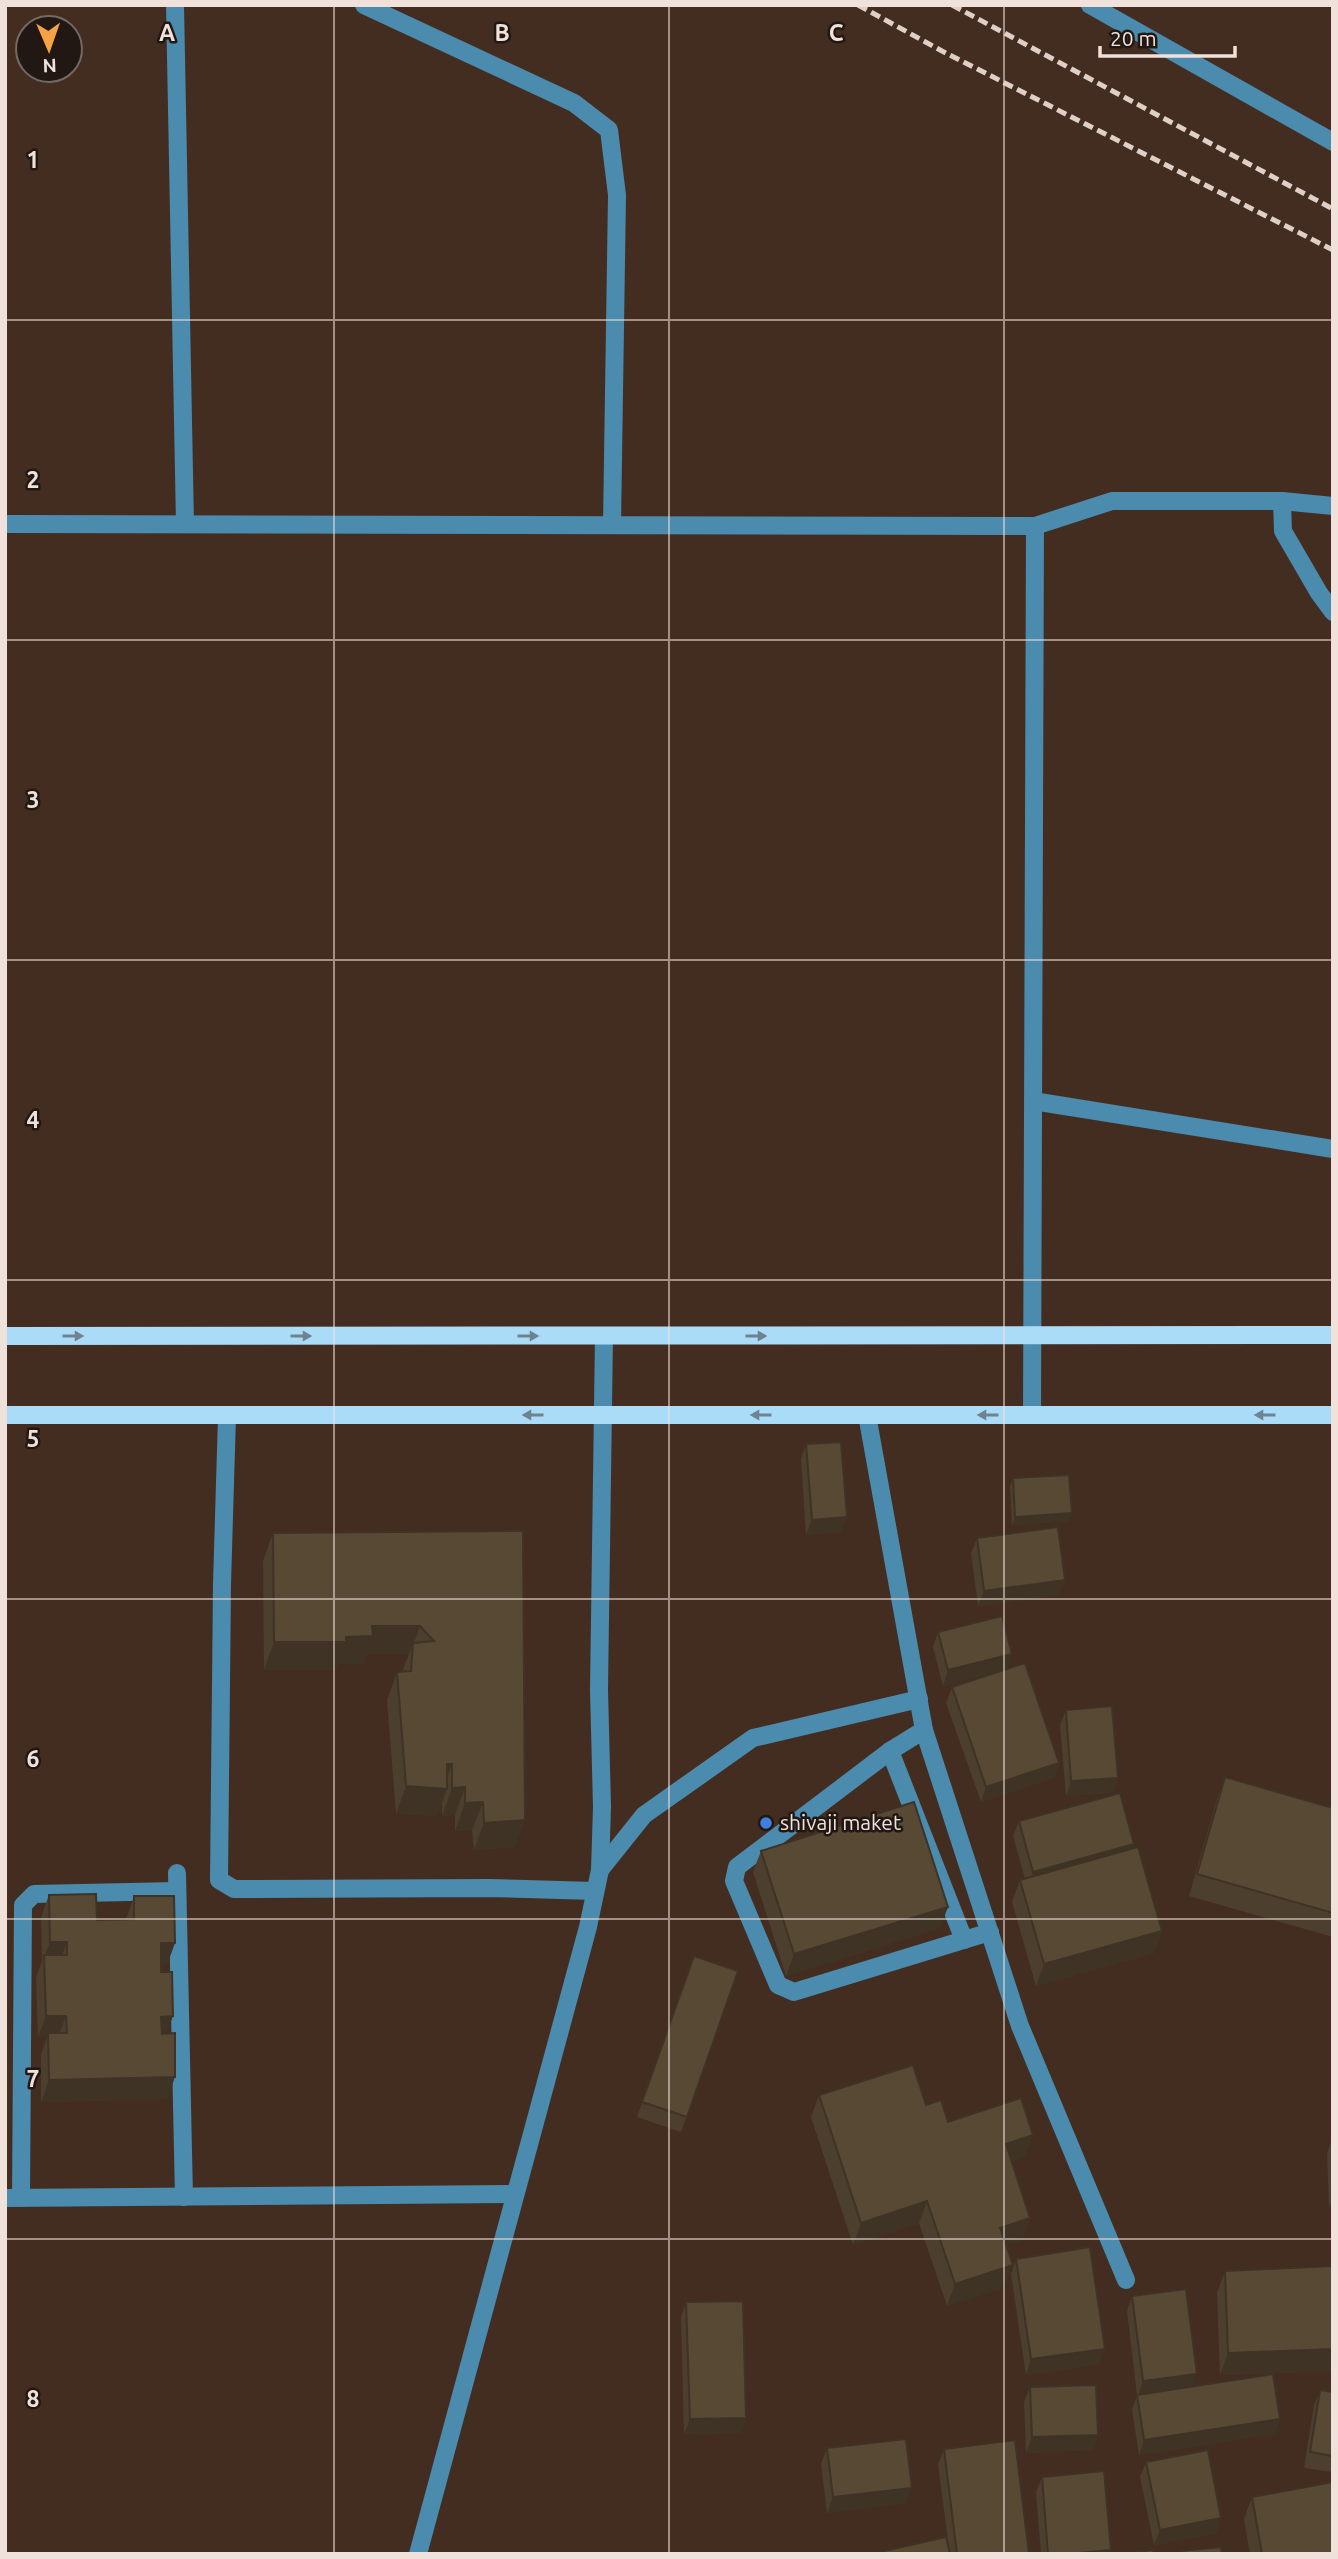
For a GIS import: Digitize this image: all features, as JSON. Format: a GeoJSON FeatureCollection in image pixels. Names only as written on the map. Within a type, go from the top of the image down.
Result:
{"type":"FeatureCollection","features":[{"type":"Feature","properties":{"kind":"main road"},"geometry":{"type":"LineString","coordinates":[[5,1336],[1333,1335]]}},
{"type":"Feature","properties":{"kind":"main road"},"geometry":{"type":"LineString","coordinates":[[5,1415],[1333,1415]]}},
{"type":"Feature","properties":{"kind":"street"},"geometry":{"type":"LineString","coordinates":[[175,5],[185,524]]}},
{"type":"Feature","properties":{"kind":"street"},"geometry":{"type":"LineString","coordinates":[[364,5],[574,103],[609,130],[617,195],[612,525]]}},
{"type":"Feature","properties":{"kind":"street"},"geometry":{"type":"LineString","coordinates":[[1090,5],[1333,142]]}},
{"type":"Feature","properties":{"kind":"street"},"geometry":{"type":"LineString","coordinates":[[5,524],[1035,526],[1112,501],[1282,501],[1333,506]]}},
{"type":"Feature","properties":{"kind":"street"},"geometry":{"type":"LineString","coordinates":[[1282,501],[1283,531],[1333,612]]}},
{"type":"Feature","properties":{"kind":"street"},"geometry":{"type":"LineString","coordinates":[[1032,1415],[1035,526]]}},
{"type":"Feature","properties":{"kind":"street"},"geometry":{"type":"LineString","coordinates":[[1034,1101],[1333,1149]]}},
{"type":"Feature","properties":{"kind":"street"},"geometry":{"type":"LineString","coordinates":[[418,2554],[588,1927],[600,1870],[602,1807],[599,1690],[604,1336]]}},
{"type":"Feature","properties":{"kind":"street"},"geometry":{"type":"LineString","coordinates":[[867,1415],[924,1730],[1020,2026],[1126,2280]]}},
{"type":"Feature","properties":{"kind":"street"},"geometry":{"type":"LineString","coordinates":[[227,1416],[222,1584],[219,1880],[234,1889],[489,1888],[595,1891]]}},
{"type":"Feature","properties":{"kind":"street"},"geometry":{"type":"LineString","coordinates":[[600,1870],[644,1815],[753,1738],[919,1699]]}},
{"type":"Feature","properties":{"kind":"street"},"geometry":{"type":"LineString","coordinates":[[924,1730],[890,1752],[737,1867],[734,1881],[778,1985],[794,1992],[990,1932]]}},
{"type":"Feature","properties":{"kind":"street"},"geometry":{"type":"LineString","coordinates":[[890,1752],[964,1940]]}},
{"type":"Feature","properties":{"kind":"street"},"geometry":{"type":"LineString","coordinates":[[184,2197],[177,1882],[34,1894],[23,1905],[13,2198],[184,2197],[515,2194]]}},
{"type":"Feature","properties":{"kind":"building"},"geometry":{"type":"Polygon","coordinates":[[[841,1442],[847,1517],[812,1520],[806,1444],[841,1442]]]}},
{"type":"Feature","properties":{"kind":"building"},"geometry":{"type":"Polygon","coordinates":[[[1069,1475],[1072,1513],[1015,1517],[1013,1478],[1069,1475]]]}},
{"type":"Feature","properties":{"kind":"building"},"geometry":{"type":"Polygon","coordinates":[[[1058,1527],[1065,1580],[984,1591],[977,1538],[1058,1527]]]}},
{"type":"Feature","properties":{"kind":"building"},"geometry":{"type":"Polygon","coordinates":[[[523,1531],[525,1820],[484,1823],[483,1802],[465,1803],[465,1787],[452,1788],[452,1764],[447,1764],[447,1789],[406,1786],[397,1672],[411,1671],[413,1643],[434,1641],[420,1626],[372,1626],[373,1636],[346,1637],[346,1642],[274,1642],[273,1533],[523,1531]]]}},
{"type":"Feature","properties":{"kind":"building"},"geometry":{"type":"Polygon","coordinates":[[[1002,1616],[1012,1654],[948,1670],[938,1632],[1002,1616]]]}},
{"type":"Feature","properties":{"kind":"building"},"geometry":{"type":"Polygon","coordinates":[[[1025,1663],[1059,1763],[986,1787],[952,1687],[1025,1663]]]}},
{"type":"Feature","properties":{"kind":"building"},"geometry":{"type":"Polygon","coordinates":[[[1112,1706],[1118,1778],[1071,1781],[1066,1710],[1112,1706]]]}},
{"type":"Feature","properties":{"kind":"building"},"geometry":{"type":"Polygon","coordinates":[[[1225,1777],[1333,1808],[1333,1913],[1197,1874],[1225,1777]]]}},
{"type":"Feature","properties":{"kind":"building"},"geometry":{"type":"Polygon","coordinates":[[[1120,1793],[1134,1844],[1033,1872],[1019,1821],[1120,1793]]]}},
{"type":"Feature","properties":{"kind":"building"},"geometry":{"type":"Polygon","coordinates":[[[914,1802],[948,1907],[794,1954],[761,1851],[914,1802]]]}},
{"type":"Feature","properties":{"kind":"building"},"geometry":{"type":"Polygon","coordinates":[[[1138,1847],[1162,1931],[1044,1964],[1020,1880],[1138,1847]]]}},
{"type":"Feature","properties":{"kind":"building"},"geometry":{"type":"Polygon","coordinates":[[[96,1894],[97,1920],[134,1919],[134,1896],[174,1896],[175,1943],[161,1943],[161,1972],[172,1972],[173,2016],[161,2017],[162,2034],[175,2033],[175,2077],[49,2080],[48,2033],[67,2033],[66,2016],[46,2016],[44,1955],[67,1955],[67,1942],[50,1942],[49,1895],[96,1894]]]}},
{"type":"Feature","properties":{"kind":"building"},"geometry":{"type":"Polygon","coordinates":[[[694,1956],[738,1971],[687,2117],[642,2102],[694,1956]]]}},
{"type":"Feature","properties":{"kind":"building"},"geometry":{"type":"Polygon","coordinates":[[[913,2065],[926,2105],[941,2100],[948,2122],[1021,2098],[1033,2135],[1006,2144],[1030,2218],[1000,2228],[1013,2265],[955,2284],[927,2201],[861,2223],[819,2095],[913,2065]]]}},
{"type":"Feature","properties":{"kind":"building"},"geometry":{"type":"Polygon","coordinates":[[[1090,2247],[1105,2349],[1031,2359],[1016,2259],[1090,2247]]]}},
{"type":"Feature","properties":{"kind":"building"},"geometry":{"type":"Polygon","coordinates":[[[1333,2266],[1333,2349],[1228,2353],[1225,2271],[1333,2266]]]}},
{"type":"Feature","properties":{"kind":"building"},"geometry":{"type":"Polygon","coordinates":[[[1186,2289],[1197,2374],[1143,2381],[1132,2296],[1186,2289]]]}},
{"type":"Feature","properties":{"kind":"building"},"geometry":{"type":"Polygon","coordinates":[[[743,2301],[746,2418],[690,2419],[686,2302],[743,2301]]]}},
{"type":"Feature","properties":{"kind":"building"},"geometry":{"type":"Polygon","coordinates":[[[1273,2374],[1280,2419],[1144,2440],[1137,2395],[1273,2374]]]}},
{"type":"Feature","properties":{"kind":"building"},"geometry":{"type":"Polygon","coordinates":[[[1096,2385],[1098,2435],[1032,2437],[1030,2387],[1096,2385]]]}},
{"type":"Feature","properties":{"kind":"building"},"geometry":{"type":"Polygon","coordinates":[[[1320,2390],[1333,2392],[1333,2456],[1310,2452],[1320,2390]]]}},
{"type":"Feature","properties":{"kind":"building"},"geometry":{"type":"Polygon","coordinates":[[[906,2439],[912,2488],[833,2497],[827,2448],[906,2439]]]}},
{"type":"Feature","properties":{"kind":"building"},"geometry":{"type":"Polygon","coordinates":[[[1015,2440],[1029,2554],[957,2554],[944,2449],[1015,2440]]]}},
{"type":"Feature","properties":{"kind":"building"},"geometry":{"type":"Polygon","coordinates":[[[1208,2450],[1221,2518],[1160,2530],[1146,2462],[1208,2450]]]}},
{"type":"Feature","properties":{"kind":"building"},"geometry":{"type":"Polygon","coordinates":[[[1104,2471],[1111,2550],[1048,2554],[1042,2477],[1104,2471]]]}},
{"type":"Feature","properties":{"kind":"building"},"geometry":{"type":"Polygon","coordinates":[[[1333,2482],[1333,2554],[1262,2554],[1252,2497],[1333,2482]]]}},
{"type":"Feature","properties":{"kind":"building"},"geometry":{"type":"Polygon","coordinates":[[[946,2537],[950,2554],[871,2554],[946,2537]]]}},
{"type":"Feature","properties":{"kind":"building"},"geometry":{"type":"Polygon","coordinates":[[[1221,2547],[1222,2554],[1182,2554],[1181,2551],[1221,2547]]]}},
{"type":"Feature","properties":{"kind":"building"},"geometry":{"type":"Polygon","coordinates":[[[1153,2550],[1153,2554],[1116,2554],[1153,2550]]]}},
{"type":"Feature","properties":{"kind":"railway"},"geometry":{"type":"LineString","coordinates":[[858,5],[942,51],[1333,250]]}},
{"type":"Feature","properties":{"kind":"railway"},"geometry":{"type":"LineString","coordinates":[[952,5],[1333,209]]}},
{"type":"Feature","properties":{"kind":"place","name":"shivaji maket"},"geometry":{"type":"Point","coordinates":[766,1823]}}]}
